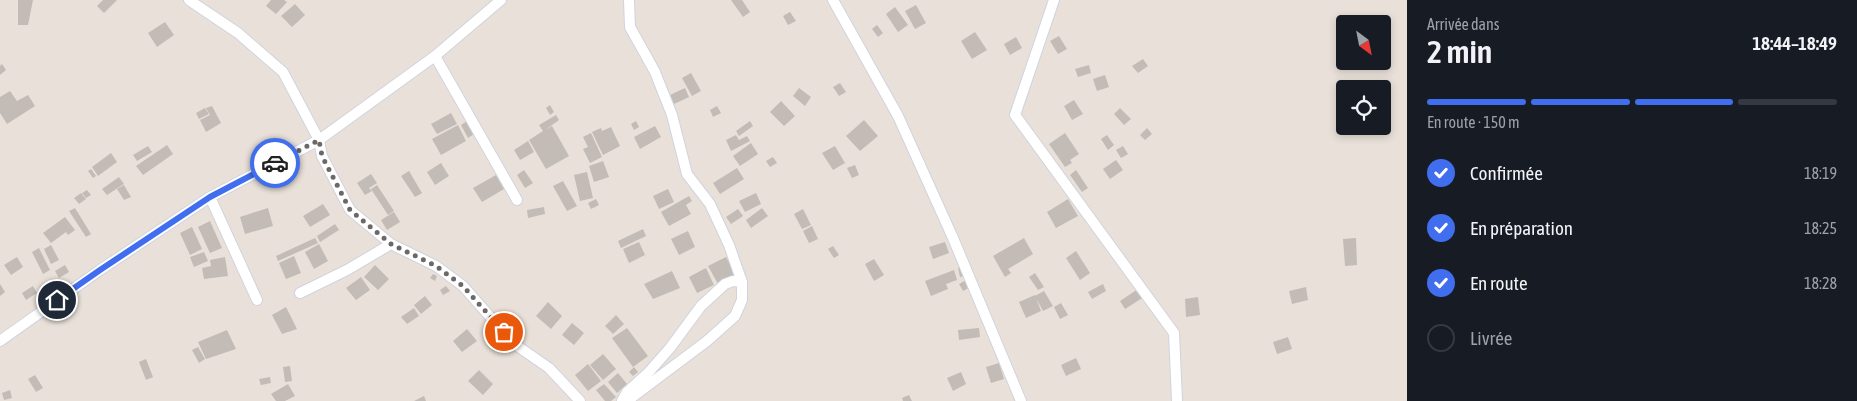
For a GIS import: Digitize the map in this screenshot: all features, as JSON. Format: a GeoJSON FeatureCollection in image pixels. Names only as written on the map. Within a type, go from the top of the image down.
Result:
{"type":"FeatureCollection","features":[{"type":"Feature","properties":{"kind":"street"},"geometry":{"type":"LineString","coordinates":[[189,0],[238,33],[283,72],[319,140],[322,156],[350,210],[391,244],[436,266],[463,286],[514,343],[549,368],[580,401]]}},
{"type":"Feature","properties":{"kind":"street"},"geometry":{"type":"LineString","coordinates":[[0,341],[100,270],[210,197],[319,140],[435,56],[501,0]]}},
{"type":"Feature","properties":{"kind":"street"},"geometry":{"type":"LineString","coordinates":[[627,401],[707,341],[735,316],[742,300],[742,282],[729,244],[710,204],[687,174],[672,115],[655,72],[630,27],[629,0]]}},
{"type":"Feature","properties":{"kind":"street"},"geometry":{"type":"LineString","coordinates":[[833,0],[898,116],[954,238],[1021,401]]}},
{"type":"Feature","properties":{"kind":"street"},"geometry":{"type":"LineString","coordinates":[[1054,0],[1015,115],[1174,333],[1177,401]]}},
{"type":"Feature","properties":{"kind":"street"},"geometry":{"type":"LineString","coordinates":[[435,56],[517,200]]}},
{"type":"Feature","properties":{"kind":"street"},"geometry":{"type":"LineString","coordinates":[[210,197],[257,300]]}},
{"type":"Feature","properties":{"kind":"street"},"geometry":{"type":"LineString","coordinates":[[300,293],[347,270],[391,244]]}},
{"type":"Feature","properties":{"kind":"street"},"geometry":{"type":"LineString","coordinates":[[622,401],[627,392],[648,373],[670,348],[701,306],[725,284],[733,281],[742,282]]}},
{"type":"Feature","properties":{"kind":"building"},"geometry":{"type":"Polygon","coordinates":[[[18,0],[33,0],[28,25],[18,25],[18,0]]]}},
{"type":"Feature","properties":{"kind":"building"},"geometry":{"type":"Polygon","coordinates":[[[103,0],[117,0],[104,13],[97,6],[103,0]]]}},
{"type":"Feature","properties":{"kind":"building"},"geometry":{"type":"Polygon","coordinates":[[[271,0],[284,0],[287,2],[276,14],[266,6],[271,0]]]}},
{"type":"Feature","properties":{"kind":"building"},"geometry":{"type":"Polygon","coordinates":[[[731,0],[742,0],[750,12],[743,17],[731,0]]]}},
{"type":"Feature","properties":{"kind":"building"},"geometry":{"type":"Polygon","coordinates":[[[295,4],[305,15],[292,27],[281,16],[295,4]]]}},
{"type":"Feature","properties":{"kind":"building"},"geometry":{"type":"Polygon","coordinates":[[[916,5],[926,23],[915,29],[905,11],[916,5]]]}},
{"type":"Feature","properties":{"kind":"building"},"geometry":{"type":"Polygon","coordinates":[[[895,7],[908,25],[898,32],[886,14],[895,7]]]}},
{"type":"Feature","properties":{"kind":"building"},"geometry":{"type":"Polygon","coordinates":[[[790,12],[796,21],[788,25],[783,16],[790,12]]]}},
{"type":"Feature","properties":{"kind":"building"},"geometry":{"type":"Polygon","coordinates":[[[165,22],[174,35],[157,47],[148,33],[165,22]]]}},
{"type":"Feature","properties":{"kind":"building"},"geometry":{"type":"Polygon","coordinates":[[[877,25],[883,33],[878,37],[872,29],[877,25]]]}},
{"type":"Feature","properties":{"kind":"building"},"geometry":{"type":"Polygon","coordinates":[[[975,32],[987,50],[972,59],[961,41],[975,32]]]}},
{"type":"Feature","properties":{"kind":"building"},"geometry":{"type":"Polygon","coordinates":[[[1059,36],[1067,49],[1058,54],[1050,41],[1059,36]]]}},
{"type":"Feature","properties":{"kind":"building"},"geometry":{"type":"Polygon","coordinates":[[[1016,37],[1022,48],[1010,55],[1004,44],[1016,37]]]}},
{"type":"Feature","properties":{"kind":"building"},"geometry":{"type":"Polygon","coordinates":[[[1143,59],[1148,66],[1138,73],[1132,66],[1143,59]]]}},
{"type":"Feature","properties":{"kind":"building"},"geometry":{"type":"Polygon","coordinates":[[[2,64],[6,70],[0,75],[0,66],[2,64]]]}},
{"type":"Feature","properties":{"kind":"building"},"geometry":{"type":"Polygon","coordinates":[[[1089,65],[1091,73],[1078,77],[1075,69],[1089,65]]]}},
{"type":"Feature","properties":{"kind":"building"},"geometry":{"type":"Polygon","coordinates":[[[691,73],[701,91],[692,96],[682,78],[691,73]]]}},
{"type":"Feature","properties":{"kind":"building"},"geometry":{"type":"Polygon","coordinates":[[[1105,75],[1109,87],[1097,91],[1093,79],[1105,75]]]}},
{"type":"Feature","properties":{"kind":"building"},"geometry":{"type":"Polygon","coordinates":[[[840,83],[846,92],[839,96],[833,87],[840,83]]]}},
{"type":"Feature","properties":{"kind":"building"},"geometry":{"type":"Polygon","coordinates":[[[685,88],[689,97],[674,104],[670,95],[685,88]]]}},
{"type":"Feature","properties":{"kind":"building"},"geometry":{"type":"Polygon","coordinates":[[[799,88],[811,97],[805,106],[793,96],[799,88]]]}},
{"type":"Feature","properties":{"kind":"building"},"geometry":{"type":"Polygon","coordinates":[[[10,91],[17,101],[28,95],[35,106],[7,124],[0,113],[0,97],[10,91]]]}},
{"type":"Feature","properties":{"kind":"building"},"geometry":{"type":"Polygon","coordinates":[[[1074,100],[1083,114],[1072,120],[1064,106],[1074,100]]]}},
{"type":"Feature","properties":{"kind":"building"},"geometry":{"type":"Polygon","coordinates":[[[781,101],[795,116],[784,126],[770,112],[781,101]]]}},
{"type":"Feature","properties":{"kind":"building"},"geometry":{"type":"Polygon","coordinates":[[[550,105],[554,112],[550,115],[546,108],[550,105]]]}},
{"type":"Feature","properties":{"kind":"building"},"geometry":{"type":"Polygon","coordinates":[[[212,106],[221,123],[206,132],[200,120],[210,115],[206,108],[212,106]]]}},
{"type":"Feature","properties":{"kind":"building"},"geometry":{"type":"Polygon","coordinates":[[[717,106],[721,113],[713,117],[710,110],[717,106]]]}},
{"type":"Feature","properties":{"kind":"building"},"geometry":{"type":"Polygon","coordinates":[[[205,108],[209,114],[199,119],[196,113],[205,108]]]}},
{"type":"Feature","properties":{"kind":"building"},"geometry":{"type":"Polygon","coordinates":[[[1120,108],[1131,119],[1124,125],[1114,114],[1120,108]]]}},
{"type":"Feature","properties":{"kind":"building"},"geometry":{"type":"Polygon","coordinates":[[[451,113],[457,124],[437,134],[431,124],[451,113]]]}},
{"type":"Feature","properties":{"kind":"building"},"geometry":{"type":"Polygon","coordinates":[[[556,115],[559,120],[545,130],[552,126],[569,156],[546,169],[529,140],[543,131],[539,125],[556,115]]]}},
{"type":"Feature","properties":{"kind":"building"},"geometry":{"type":"Polygon","coordinates":[[[864,120],[878,136],[860,151],[846,136],[864,120]]]}},
{"type":"Feature","properties":{"kind":"building"},"geometry":{"type":"Polygon","coordinates":[[[467,121],[474,134],[468,138],[461,125],[467,121]]]}},
{"type":"Feature","properties":{"kind":"building"},"geometry":{"type":"Polygon","coordinates":[[[636,121],[639,127],[634,130],[631,124],[636,121]]]}},
{"type":"Feature","properties":{"kind":"building"},"geometry":{"type":"Polygon","coordinates":[[[750,121],[753,126],[739,136],[736,131],[750,121]]]}},
{"type":"Feature","properties":{"kind":"building"},"geometry":{"type":"Polygon","coordinates":[[[458,125],[466,141],[441,155],[432,139],[458,125]]]}},
{"type":"Feature","properties":{"kind":"building"},"geometry":{"type":"Polygon","coordinates":[[[655,126],[661,137],[640,149],[634,137],[655,126]]]}},
{"type":"Feature","properties":{"kind":"building"},"geometry":{"type":"Polygon","coordinates":[[[611,127],[620,146],[603,155],[592,132],[601,128],[602,131],[611,127]]]}},
{"type":"Feature","properties":{"kind":"building"},"geometry":{"type":"Polygon","coordinates":[[[1147,128],[1152,134],[1145,140],[1140,135],[1147,128]]]}},
{"type":"Feature","properties":{"kind":"building"},"geometry":{"type":"Polygon","coordinates":[[[591,133],[602,157],[590,163],[583,149],[588,147],[583,137],[591,133]]]}},
{"type":"Feature","properties":{"kind":"building"},"geometry":{"type":"Polygon","coordinates":[[[1065,133],[1079,154],[1070,160],[1072,163],[1065,167],[1049,144],[1065,133]]]}},
{"type":"Feature","properties":{"kind":"building"},"geometry":{"type":"Polygon","coordinates":[[[736,135],[739,140],[747,136],[750,141],[731,151],[726,140],[736,135]]]}},
{"type":"Feature","properties":{"kind":"building"},"geometry":{"type":"Polygon","coordinates":[[[1107,135],[1114,145],[1108,150],[1101,139],[1107,135]]]}},
{"type":"Feature","properties":{"kind":"building"},"geometry":{"type":"Polygon","coordinates":[[[528,141],[534,152],[520,160],[514,150],[528,141]]]}},
{"type":"Feature","properties":{"kind":"building"},"geometry":{"type":"Polygon","coordinates":[[[751,143],[758,154],[740,166],[733,156],[751,143]]]}},
{"type":"Feature","properties":{"kind":"building"},"geometry":{"type":"Polygon","coordinates":[[[167,145],[173,154],[143,175],[136,166],[167,145]]]}},
{"type":"Feature","properties":{"kind":"building"},"geometry":{"type":"Polygon","coordinates":[[[148,146],[152,152],[137,161],[133,155],[148,146]]]}},
{"type":"Feature","properties":{"kind":"building"},"geometry":{"type":"Polygon","coordinates":[[[835,146],[845,163],[833,170],[822,153],[835,146]]]}},
{"type":"Feature","properties":{"kind":"building"},"geometry":{"type":"Polygon","coordinates":[[[1123,146],[1128,154],[1121,158],[1116,150],[1123,146]]]}},
{"type":"Feature","properties":{"kind":"building"},"geometry":{"type":"Polygon","coordinates":[[[111,153],[117,162],[98,176],[92,167],[111,153]]]}},
{"type":"Feature","properties":{"kind":"building"},"geometry":{"type":"Polygon","coordinates":[[[773,157],[777,163],[770,167],[766,161],[773,157]]]}},
{"type":"Feature","properties":{"kind":"building"},"geometry":{"type":"Polygon","coordinates":[[[1116,160],[1123,170],[1110,179],[1103,169],[1116,160]]]}},
{"type":"Feature","properties":{"kind":"building"},"geometry":{"type":"Polygon","coordinates":[[[603,161],[609,177],[594,182],[589,166],[603,161]]]}},
{"type":"Feature","properties":{"kind":"building"},"geometry":{"type":"Polygon","coordinates":[[[441,163],[449,176],[435,185],[427,172],[441,163]]]}},
{"type":"Feature","properties":{"kind":"building"},"geometry":{"type":"Polygon","coordinates":[[[855,165],[859,175],[852,178],[847,168],[855,165]]]}},
{"type":"Feature","properties":{"kind":"building"},"geometry":{"type":"Polygon","coordinates":[[[737,168],[744,179],[720,194],[713,183],[737,168]]]}},
{"type":"Feature","properties":{"kind":"building"},"geometry":{"type":"Polygon","coordinates":[[[91,169],[96,176],[93,178],[88,171],[91,169]]]}},
{"type":"Feature","properties":{"kind":"building"},"geometry":{"type":"Polygon","coordinates":[[[524,170],[533,183],[525,188],[517,175],[524,170]]]}},
{"type":"Feature","properties":{"kind":"building"},"geometry":{"type":"Polygon","coordinates":[[[1076,170],[1088,188],[1082,192],[1070,175],[1076,170]]]}},
{"type":"Feature","properties":{"kind":"building"},"geometry":{"type":"Polygon","coordinates":[[[409,171],[422,193],[415,197],[401,176],[409,171]]]}},
{"type":"Feature","properties":{"kind":"building"},"geometry":{"type":"Polygon","coordinates":[[[587,172],[593,198],[580,201],[574,175],[587,172]]]}},
{"type":"Feature","properties":{"kind":"building"},"geometry":{"type":"Polygon","coordinates":[[[371,174],[377,183],[369,188],[372,191],[365,195],[357,183],[371,174]]]}},
{"type":"Feature","properties":{"kind":"building"},"geometry":{"type":"Polygon","coordinates":[[[496,175],[504,189],[482,202],[473,188],[496,175]]]}},
{"type":"Feature","properties":{"kind":"building"},"geometry":{"type":"Polygon","coordinates":[[[119,177],[124,184],[107,195],[102,189],[119,177]]]}},
{"type":"Feature","properties":{"kind":"building"},"geometry":{"type":"Polygon","coordinates":[[[563,181],[577,206],[567,211],[553,186],[563,181]]]}},
{"type":"Feature","properties":{"kind":"building"},"geometry":{"type":"Polygon","coordinates":[[[124,185],[131,197],[124,200],[117,189],[124,185]]]}},
{"type":"Feature","properties":{"kind":"building"},"geometry":{"type":"Polygon","coordinates":[[[377,185],[394,211],[388,215],[371,189],[377,185]]]}},
{"type":"Feature","properties":{"kind":"building"},"geometry":{"type":"Polygon","coordinates":[[[668,189],[674,202],[659,209],[653,196],[668,189]]]}},
{"type":"Feature","properties":{"kind":"building"},"geometry":{"type":"Polygon","coordinates":[[[87,190],[91,195],[86,198],[82,193],[87,190]]]}},
{"type":"Feature","properties":{"kind":"building"},"geometry":{"type":"Polygon","coordinates":[[[81,193],[86,199],[79,204],[74,198],[81,193]]]}},
{"type":"Feature","properties":{"kind":"building"},"geometry":{"type":"Polygon","coordinates":[[[756,193],[761,204],[745,212],[739,201],[756,193]]]}},
{"type":"Feature","properties":{"kind":"building"},"geometry":{"type":"Polygon","coordinates":[[[689,196],[692,201],[686,205],[691,214],[669,226],[661,212],[689,196]]]}},
{"type":"Feature","properties":{"kind":"building"},"geometry":{"type":"Polygon","coordinates":[[[596,199],[599,205],[591,209],[588,203],[596,199]]]}},
{"type":"Feature","properties":{"kind":"building"},"geometry":{"type":"Polygon","coordinates":[[[1068,199],[1078,216],[1056,228],[1047,212],[1068,199]]]}},
{"type":"Feature","properties":{"kind":"building"},"geometry":{"type":"Polygon","coordinates":[[[323,204],[330,215],[310,227],[303,216],[323,204]]]}},
{"type":"Feature","properties":{"kind":"building"},"geometry":{"type":"Polygon","coordinates":[[[544,207],[545,214],[528,218],[527,210],[544,207]]]}},
{"type":"Feature","properties":{"kind":"building"},"geometry":{"type":"Polygon","coordinates":[[[75,208],[91,234],[86,237],[69,211],[75,208]]]}},
{"type":"Feature","properties":{"kind":"building"},"geometry":{"type":"Polygon","coordinates":[[[268,208],[273,226],[245,234],[240,217],[268,208]]]}},
{"type":"Feature","properties":{"kind":"building"},"geometry":{"type":"Polygon","coordinates":[[[762,208],[768,216],[751,228],[746,220],[762,208]]]}},
{"type":"Feature","properties":{"kind":"building"},"geometry":{"type":"Polygon","coordinates":[[[738,209],[743,216],[731,224],[726,217],[738,209]]]}},
{"type":"Feature","properties":{"kind":"building"},"geometry":{"type":"Polygon","coordinates":[[[803,209],[811,225],[802,229],[794,214],[803,209]]]}},
{"type":"Feature","properties":{"kind":"building"},"geometry":{"type":"Polygon","coordinates":[[[394,212],[400,222],[387,230],[381,220],[394,212]]]}},
{"type":"Feature","properties":{"kind":"building"},"geometry":{"type":"Polygon","coordinates":[[[65,217],[75,230],[68,235],[66,232],[51,243],[43,233],[65,217]]]}},
{"type":"Feature","properties":{"kind":"building"},"geometry":{"type":"Polygon","coordinates":[[[210,221],[222,248],[210,253],[198,227],[210,221]]]}},
{"type":"Feature","properties":{"kind":"building"},"geometry":{"type":"Polygon","coordinates":[[[335,224],[339,230],[320,242],[317,236],[335,224]]]}},
{"type":"Feature","properties":{"kind":"building"},"geometry":{"type":"Polygon","coordinates":[[[812,226],[818,239],[809,243],[803,231],[812,226]]]}},
{"type":"Feature","properties":{"kind":"building"},"geometry":{"type":"Polygon","coordinates":[[[192,227],[202,249],[190,255],[180,233],[192,227]]]}},
{"type":"Feature","properties":{"kind":"building"},"geometry":{"type":"Polygon","coordinates":[[[643,229],[646,236],[621,248],[618,241],[643,229]]]}},
{"type":"Feature","properties":{"kind":"building"},"geometry":{"type":"Polygon","coordinates":[[[688,231],[695,247],[679,255],[671,239],[688,231]]]}},
{"type":"Feature","properties":{"kind":"building"},"geometry":{"type":"Polygon","coordinates":[[[315,238],[318,243],[278,261],[276,256],[315,238]]]}},
{"type":"Feature","properties":{"kind":"building"},"geometry":{"type":"Polygon","coordinates":[[[1024,238],[1033,254],[1008,269],[1011,273],[1005,277],[993,256],[1024,238]]]}},
{"type":"Feature","properties":{"kind":"building"},"geometry":{"type":"Polygon","coordinates":[[[1356,238],[1357,265],[1345,266],[1343,239],[1356,238]]]}},
{"type":"Feature","properties":{"kind":"building"},"geometry":{"type":"Polygon","coordinates":[[[639,242],[645,255],[629,263],[623,249],[639,242]]]}},
{"type":"Feature","properties":{"kind":"building"},"geometry":{"type":"Polygon","coordinates":[[[945,242],[949,253],[933,259],[929,247],[945,242]]]}},
{"type":"Feature","properties":{"kind":"building"},"geometry":{"type":"Polygon","coordinates":[[[319,244],[328,261],[314,269],[305,252],[319,244]]]}},
{"type":"Feature","properties":{"kind":"building"},"geometry":{"type":"Polygon","coordinates":[[[51,245],[59,260],[51,264],[44,249],[51,245]]]}},
{"type":"Feature","properties":{"kind":"building"},"geometry":{"type":"Polygon","coordinates":[[[833,246],[839,255],[834,258],[828,249],[833,246]]]}},
{"type":"Feature","properties":{"kind":"building"},"geometry":{"type":"Polygon","coordinates":[[[39,248],[50,270],[43,274],[32,252],[39,248]]]}},
{"type":"Feature","properties":{"kind":"building"},"geometry":{"type":"Polygon","coordinates":[[[1076,251],[1090,273],[1080,280],[1066,258],[1076,251]]]}},
{"type":"Feature","properties":{"kind":"building"},"geometry":{"type":"Polygon","coordinates":[[[204,252],[208,261],[194,267],[190,257],[204,252]]]}},
{"type":"Feature","properties":{"kind":"building"},"geometry":{"type":"Polygon","coordinates":[[[294,256],[301,273],[286,279],[279,263],[294,256]]]}},
{"type":"Feature","properties":{"kind":"building"},"geometry":{"type":"Polygon","coordinates":[[[17,257],[23,267],[11,275],[4,265],[17,257]]]}},
{"type":"Feature","properties":{"kind":"building"},"geometry":{"type":"Polygon","coordinates":[[[225,257],[228,276],[204,279],[202,268],[211,266],[210,260],[225,257]]]}},
{"type":"Feature","properties":{"kind":"building"},"geometry":{"type":"Polygon","coordinates":[[[726,257],[736,275],[718,284],[708,266],[726,257]]]}},
{"type":"Feature","properties":{"kind":"building"},"geometry":{"type":"Polygon","coordinates":[[[874,259],[884,275],[874,281],[865,264],[874,259]]]}},
{"type":"Feature","properties":{"kind":"building"},"geometry":{"type":"Polygon","coordinates":[[[65,265],[69,272],[59,278],[55,271],[65,265]]]}},
{"type":"Feature","properties":{"kind":"building"},"geometry":{"type":"Polygon","coordinates":[[[375,265],[389,279],[378,290],[364,277],[375,265]]]}},
{"type":"Feature","properties":{"kind":"building"},"geometry":{"type":"Polygon","coordinates":[[[967,267],[969,275],[960,277],[958,268],[967,267]]]}},
{"type":"Feature","properties":{"kind":"building"},"geometry":{"type":"Polygon","coordinates":[[[706,268],[714,285],[697,293],[689,277],[706,268]]]}},
{"type":"Feature","properties":{"kind":"building"},"geometry":{"type":"Polygon","coordinates":[[[954,270],[957,280],[946,284],[948,289],[931,296],[925,281],[954,270]]]}},
{"type":"Feature","properties":{"kind":"building"},"geometry":{"type":"Polygon","coordinates":[[[672,271],[680,288],[653,299],[644,284],[672,271]]]}},
{"type":"Feature","properties":{"kind":"building"},"geometry":{"type":"Polygon","coordinates":[[[1035,273],[1044,287],[1038,290],[1029,277],[1035,273]]]}},
{"type":"Feature","properties":{"kind":"building"},"geometry":{"type":"Polygon","coordinates":[[[433,274],[437,276],[435,281],[430,278],[433,274]]]}},
{"type":"Feature","properties":{"kind":"building"},"geometry":{"type":"Polygon","coordinates":[[[361,277],[370,290],[356,300],[346,288],[361,277]]]}},
{"type":"Feature","properties":{"kind":"building"},"geometry":{"type":"Polygon","coordinates":[[[970,278],[974,285],[963,291],[959,284],[970,278]]]}},
{"type":"Feature","properties":{"kind":"building"},"geometry":{"type":"Polygon","coordinates":[[[0,284],[5,292],[0,296],[0,284]]]}},
{"type":"Feature","properties":{"kind":"building"},"geometry":{"type":"Polygon","coordinates":[[[1103,284],[1106,291],[1092,299],[1088,292],[1103,284]]]}},
{"type":"Feature","properties":{"kind":"building"},"geometry":{"type":"Polygon","coordinates":[[[33,286],[37,293],[26,300],[22,293],[33,286]]]}},
{"type":"Feature","properties":{"kind":"building"},"geometry":{"type":"Polygon","coordinates":[[[446,286],[450,291],[443,295],[440,290],[446,286]]]}},
{"type":"Feature","properties":{"kind":"building"},"geometry":{"type":"Polygon","coordinates":[[[1141,287],[1147,295],[1125,309],[1120,301],[1141,287]]]}},
{"type":"Feature","properties":{"kind":"building"},"geometry":{"type":"Polygon","coordinates":[[[1306,287],[1308,300],[1292,304],[1289,291],[1306,287]]]}},
{"type":"Feature","properties":{"kind":"building"},"geometry":{"type":"Polygon","coordinates":[[[1044,291],[1053,306],[1043,311],[1035,296],[1044,291]]]}},
{"type":"Feature","properties":{"kind":"building"},"geometry":{"type":"Polygon","coordinates":[[[1035,295],[1041,311],[1026,318],[1019,302],[1035,295]]]}},
{"type":"Feature","properties":{"kind":"building"},"geometry":{"type":"Polygon","coordinates":[[[425,296],[432,305],[421,314],[414,305],[425,296]]]}},
{"type":"Feature","properties":{"kind":"building"},"geometry":{"type":"Polygon","coordinates":[[[1198,297],[1200,315],[1186,317],[1185,299],[1198,297]]]}},
{"type":"Feature","properties":{"kind":"building"},"geometry":{"type":"Polygon","coordinates":[[[548,302],[562,316],[551,329],[536,316],[548,302]]]}},
{"type":"Feature","properties":{"kind":"building"},"geometry":{"type":"Polygon","coordinates":[[[1061,303],[1068,315],[1060,319],[1054,307],[1061,303]]]}},
{"type":"Feature","properties":{"kind":"building"},"geometry":{"type":"Polygon","coordinates":[[[286,307],[297,329],[282,334],[272,315],[286,307]]]}},
{"type":"Feature","properties":{"kind":"building"},"geometry":{"type":"Polygon","coordinates":[[[414,308],[419,316],[407,324],[401,317],[414,308]]]}},
{"type":"Feature","properties":{"kind":"building"},"geometry":{"type":"Polygon","coordinates":[[[616,315],[624,324],[613,334],[605,326],[616,315]]]}},
{"type":"Feature","properties":{"kind":"building"},"geometry":{"type":"Polygon","coordinates":[[[572,323],[584,333],[574,345],[562,335],[572,323]]]}},
{"type":"Feature","properties":{"kind":"building"},"geometry":{"type":"Polygon","coordinates":[[[627,328],[648,356],[633,367],[612,338],[627,328]]]}},
{"type":"Feature","properties":{"kind":"building"},"geometry":{"type":"Polygon","coordinates":[[[979,328],[980,337],[959,340],[958,330],[979,328]]]}},
{"type":"Feature","properties":{"kind":"building"},"geometry":{"type":"Polygon","coordinates":[[[467,329],[477,341],[462,352],[453,341],[467,329]]]}},
{"type":"Feature","properties":{"kind":"building"},"geometry":{"type":"Polygon","coordinates":[[[227,330],[236,349],[206,359],[198,342],[227,330]]]}},
{"type":"Feature","properties":{"kind":"building"},"geometry":{"type":"Polygon","coordinates":[[[1288,337],[1292,349],[1277,354],[1273,342],[1288,337]]]}},
{"type":"Feature","properties":{"kind":"building"},"geometry":{"type":"Polygon","coordinates":[[[198,347],[205,359],[199,363],[192,350],[198,347]]]}},
{"type":"Feature","properties":{"kind":"building"},"geometry":{"type":"Polygon","coordinates":[[[603,354],[616,369],[603,380],[590,365],[603,354]]]}},
{"type":"Feature","properties":{"kind":"building"},"geometry":{"type":"Polygon","coordinates":[[[1076,358],[1081,369],[1066,376],[1061,365],[1076,358]]]}},
{"type":"Feature","properties":{"kind":"building"},"geometry":{"type":"Polygon","coordinates":[[[146,359],[153,377],[146,380],[139,362],[146,359]]]}},
{"type":"Feature","properties":{"kind":"building"},"geometry":{"type":"Polygon","coordinates":[[[999,363],[1004,379],[991,383],[986,367],[999,363]]]}},
{"type":"Feature","properties":{"kind":"building"},"geometry":{"type":"Polygon","coordinates":[[[588,364],[601,381],[588,391],[575,375],[588,364]]]}},
{"type":"Feature","properties":{"kind":"building"},"geometry":{"type":"Polygon","coordinates":[[[290,366],[292,381],[285,382],[283,367],[290,366]]]}},
{"type":"Feature","properties":{"kind":"building"},"geometry":{"type":"Polygon","coordinates":[[[634,367],[638,372],[633,376],[629,372],[634,367]]]}},
{"type":"Feature","properties":{"kind":"building"},"geometry":{"type":"Polygon","coordinates":[[[479,370],[493,384],[483,395],[468,381],[479,370]]]}},
{"type":"Feature","properties":{"kind":"building"},"geometry":{"type":"Polygon","coordinates":[[[961,372],[966,384],[953,391],[947,378],[961,372]]]}},
{"type":"Feature","properties":{"kind":"building"},"geometry":{"type":"Polygon","coordinates":[[[618,373],[627,384],[617,393],[608,382],[618,373]]]}},
{"type":"Feature","properties":{"kind":"building"},"geometry":{"type":"Polygon","coordinates":[[[35,375],[43,388],[36,392],[28,379],[35,375]]]}},
{"type":"Feature","properties":{"kind":"building"},"geometry":{"type":"Polygon","coordinates":[[[270,377],[271,383],[261,385],[259,379],[270,377]]]}},
{"type":"Feature","properties":{"kind":"building"},"geometry":{"type":"Polygon","coordinates":[[[288,384],[295,396],[285,401],[276,401],[271,394],[288,384]]]}},
{"type":"Feature","properties":{"kind":"building"},"geometry":{"type":"Polygon","coordinates":[[[604,384],[616,397],[611,401],[605,401],[596,390],[604,384]]]}},
{"type":"Feature","properties":{"kind":"building"},"geometry":{"type":"Polygon","coordinates":[[[10,390],[12,398],[4,400],[2,393],[10,390]]]}},
{"type":"Feature","properties":{"kind":"building"},"geometry":{"type":"Polygon","coordinates":[[[909,395],[912,401],[903,401],[902,398],[909,395]]]}},
{"type":"Feature","properties":{"kind":"building"},"geometry":{"type":"Polygon","coordinates":[[[424,396],[426,401],[414,401],[424,396]]]}},
{"type":"Feature","properties":{"kind":"way so far"},"geometry":{"type":"LineString","coordinates":[[275,163],[319,140],[322,156],[350,210],[391,244],[436,266],[463,286],[504,332]]}},
{"type":"Feature","properties":{"kind":"route"},"geometry":{"type":"LineString","coordinates":[[57,300],[210,197],[275,163]]}}]}
